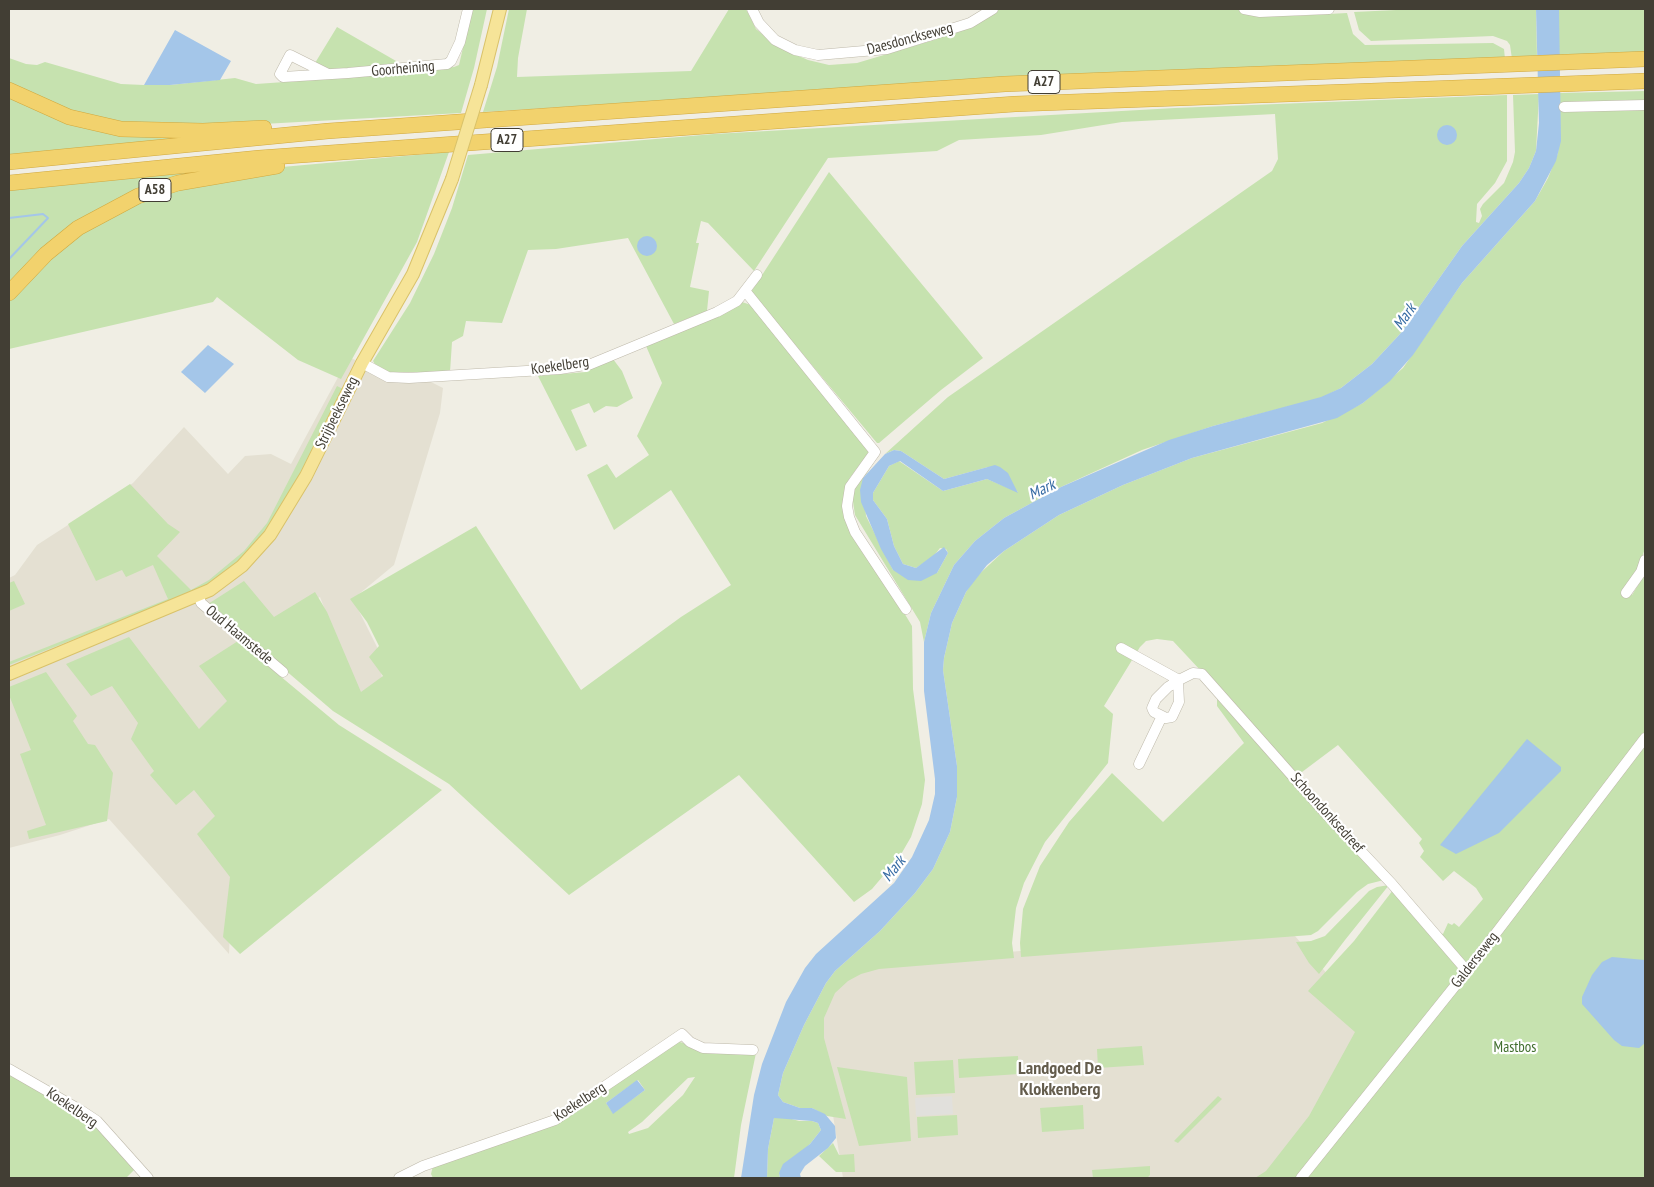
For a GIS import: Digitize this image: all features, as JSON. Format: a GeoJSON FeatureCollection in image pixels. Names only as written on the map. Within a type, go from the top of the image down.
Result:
{"type":"FeatureCollection","features":[{"type":"Feature","properties":{"kind":"highway","name":"A27"},"geometry":{"type":"LineString","coordinates":[[9,162],[328,131],[1005,84],[1573,60],[1645,59]]}},
{"type":"Feature","properties":{"kind":"highway","name":"A27"},"geometry":{"type":"LineString","coordinates":[[9,183],[250,159],[1015,104],[1645,81]]}},
{"type":"Feature","properties":{"kind":"highway"},"geometry":{"type":"LineString","coordinates":[[9,90],[69,117],[121,128],[203,131],[289,126],[328,131]]}},
{"type":"Feature","properties":{"kind":"highway","name":"A58"},"geometry":{"type":"LineString","coordinates":[[9,293],[46,254],[78,228],[138,196],[178,182],[282,166],[331,154]]}},
{"type":"Feature","properties":{"kind":"main road","name":"Strijbeekseweg"},"geometry":{"type":"LineString","coordinates":[[9,674],[199,596],[221,583],[242,566],[270,536],[306,476],[362,363],[413,274],[452,179],[482,85],[500,9]]}},
{"type":"Feature","properties":{"kind":"street","name":"Goorheining"},"geometry":{"type":"LineString","coordinates":[[328,74],[447,64],[452,61],[460,42],[468,9]]}},
{"type":"Feature","properties":{"kind":"street","name":"Daesdonckseweg"},"geometry":{"type":"LineString","coordinates":[[752,9],[759,23],[775,40],[802,53],[818,55],[887,49],[970,23],[993,9]]}},
{"type":"Feature","properties":{"kind":"street"},"geometry":{"type":"LineString","coordinates":[[1244,9],[1260,12],[1329,9]]}},
{"type":"Feature","properties":{"kind":"street"},"geometry":{"type":"LineString","coordinates":[[1564,107],[1645,105]]}},
{"type":"Feature","properties":{"kind":"street","name":"Koekelberg"},"geometry":{"type":"LineString","coordinates":[[362,363],[388,376],[409,378],[573,367],[591,364],[683,327],[724,308],[746,292],[757,275]]}},
{"type":"Feature","properties":{"kind":"street"},"geometry":{"type":"LineString","coordinates":[[746,292],[875,452],[850,487],[847,506],[849,517],[855,532],[906,609]]}},
{"type":"Feature","properties":{"kind":"street"},"geometry":{"type":"LineString","coordinates":[[1626,593],[1641,572],[1645,560]]}},
{"type":"Feature","properties":{"kind":"street","name":"Oud Haamstede"},"geometry":{"type":"LineString","coordinates":[[199,596],[201,603],[283,672]]}},
{"type":"Feature","properties":{"kind":"street"},"geometry":{"type":"LineString","coordinates":[[1121,648],[1178,681],[1179,702],[1175,713],[1169,718],[1162,716],[1139,764]]}},
{"type":"Feature","properties":{"kind":"street","name":"Schoondonksedreef"},"geometry":{"type":"LineString","coordinates":[[1162,716],[1152,710],[1153,705],[1161,694],[1178,681],[1193,673],[1202,674],[1327,815],[1392,884],[1467,971]]}},
{"type":"Feature","properties":{"kind":"street","name":"Galderseweg"},"geometry":{"type":"LineString","coordinates":[[1301,1178],[1467,971],[1645,738]]}},
{"type":"Feature","properties":{"kind":"street","name":"Koekelberg"},"geometry":{"type":"LineString","coordinates":[[398,1178],[423,1166],[554,1120],[682,1034],[690,1042],[703,1048],[753,1050]]}},
{"type":"Feature","properties":{"kind":"street","name":"Koekelberg"},"geometry":{"type":"LineString","coordinates":[[9,1069],[96,1121],[148,1178]]}},
{"type":"Feature","properties":{"kind":"shaded area"},"geometry":{"type":"Polygon","coordinates":[[[349,357],[397,380],[429,381],[443,388],[440,413],[394,565],[353,599],[379,651],[382,679],[358,695],[320,597],[206,664],[230,702],[218,816],[232,876],[229,954],[109,819],[60,835],[9,848],[9,578],[15,575],[37,545],[133,483],[184,427],[228,474],[245,456],[271,454],[291,464],[349,357]]]}},
{"type":"Feature","properties":{"kind":"shaded area"},"geometry":{"type":"Polygon","coordinates":[[[1295,936],[1379,1035],[1272,1178],[843,1178],[817,1015],[851,966],[1178,937],[1295,936]]]}},
{"type":"Feature","properties":{"kind":"shaded area"},"geometry":{"type":"Polygon","coordinates":[[[952,1096],[953,1114],[916,1116],[915,1098],[952,1096]]]}},
{"type":"Feature","properties":{"kind":"green space"},"geometry":{"type":"Polygon","coordinates":[[[472,9],[487,9],[474,68],[461,113],[227,126],[132,125],[80,117],[9,86],[9,58],[26,64],[37,65],[45,62],[121,84],[144,85],[170,85],[235,78],[256,84],[413,73],[417,70],[454,67],[459,65],[472,9]]]}},
{"type":"Feature","properties":{"kind":"green space"},"geometry":{"type":"Polygon","coordinates":[[[509,9],[527,9],[518,58],[517,77],[691,71],[729,9],[746,9],[756,29],[778,47],[808,60],[829,65],[857,63],[934,40],[974,24],[998,9],[1234,9],[1267,16],[1347,13],[1353,34],[1365,45],[1493,43],[1504,49],[1505,59],[980,81],[483,112],[497,67],[509,9]]]}},
{"type":"Feature","properties":{"kind":"green space"},"geometry":{"type":"Polygon","coordinates":[[[1417,9],[1536,9],[1537,58],[1512,59],[1510,45],[1507,41],[1493,36],[1371,41],[1359,30],[1354,12],[1417,9]]]}},
{"type":"Feature","properties":{"kind":"green space"},"geometry":{"type":"Polygon","coordinates":[[[1559,9],[1645,9],[1645,55],[1559,57],[1559,9]]]}},
{"type":"Feature","properties":{"kind":"green space"},"geometry":{"type":"Polygon","coordinates":[[[337,27],[403,65],[329,71],[315,63],[337,27]]]}},
{"type":"Feature","properties":{"kind":"green space"},"geometry":{"type":"Polygon","coordinates":[[[1645,91],[1645,101],[1560,103],[1560,93],[1645,91]]]}},
{"type":"Feature","properties":{"kind":"green space"},"geometry":{"type":"Polygon","coordinates":[[[1539,94],[1536,151],[1529,168],[1519,183],[1462,246],[1400,334],[1372,364],[1341,388],[1321,398],[1213,426],[1142,450],[1061,487],[1004,518],[975,541],[954,565],[931,613],[924,642],[920,622],[855,515],[852,495],[859,480],[870,469],[863,478],[866,516],[893,570],[937,573],[948,553],[946,549],[940,548],[933,557],[916,568],[903,564],[894,546],[887,519],[873,500],[873,493],[889,466],[899,461],[943,491],[987,479],[1018,492],[988,467],[944,479],[901,451],[894,450],[885,454],[948,397],[1272,171],[1278,159],[1275,114],[1122,122],[1041,135],[959,140],[937,151],[828,158],[754,271],[708,223],[701,221],[696,243],[699,243],[690,287],[709,291],[707,311],[674,324],[628,238],[556,249],[528,250],[502,323],[466,321],[463,336],[452,342],[450,372],[387,372],[376,366],[373,361],[410,303],[434,254],[452,208],[468,155],[714,134],[1175,108],[1507,95],[1507,161],[1495,183],[1477,204],[1476,222],[1479,223],[1482,216],[1480,209],[1504,183],[1513,162],[1515,152],[1513,95],[1539,94]]]}},
{"type":"Feature","properties":{"kind":"green space"},"geometry":{"type":"Polygon","coordinates":[[[9,95],[55,117],[219,135],[9,157],[9,95]]]}},
{"type":"Feature","properties":{"kind":"green space","name":"Mastbos"},"geometry":{"type":"Polygon","coordinates":[[[1645,109],[1645,548],[1637,574],[1627,589],[1632,595],[1645,574],[1645,1178],[1255,1178],[1266,1171],[1309,1116],[1355,1032],[1308,991],[1354,941],[1393,890],[1436,931],[1443,934],[1448,923],[1452,925],[1454,923],[1459,927],[1483,899],[1476,888],[1454,871],[1443,881],[1420,857],[1424,851],[1419,843],[1422,839],[1338,745],[1298,775],[1173,641],[1157,639],[1146,641],[1140,647],[1104,706],[1113,714],[1108,763],[1045,842],[1024,883],[1016,908],[1012,943],[1014,958],[879,969],[861,974],[848,981],[835,993],[824,1018],[824,1038],[846,1119],[827,1116],[812,1108],[800,1108],[783,1102],[778,1095],[783,1073],[804,1025],[826,983],[835,971],[880,931],[915,893],[933,869],[950,832],[957,797],[957,766],[943,670],[944,658],[952,623],[966,592],[975,578],[1004,551],[1059,515],[1123,485],[1192,458],[1322,423],[1363,403],[1403,368],[1462,283],[1535,201],[1548,178],[1558,153],[1560,111],[1645,109]]]}},
{"type":"Feature","properties":{"kind":"green space"},"geometry":{"type":"Polygon","coordinates":[[[449,152],[417,242],[341,379],[298,360],[217,297],[213,302],[9,349],[9,295],[76,235],[139,198],[271,168],[449,152]]]}},
{"type":"Feature","properties":{"kind":"green space"},"geometry":{"type":"Polygon","coordinates":[[[248,165],[142,190],[9,285],[9,189],[248,165]]]}},
{"type":"Feature","properties":{"kind":"green space"},"geometry":{"type":"Polygon","coordinates":[[[829,172],[983,358],[941,390],[879,443],[877,443],[751,292],[829,172]]]}},
{"type":"Feature","properties":{"kind":"green space"},"geometry":{"type":"Polygon","coordinates":[[[742,302],[751,305],[869,452],[849,479],[843,502],[847,518],[912,626],[913,689],[925,780],[922,804],[911,837],[900,856],[872,889],[854,902],[739,775],[569,895],[449,784],[333,711],[208,604],[244,581],[274,617],[315,592],[327,612],[361,692],[383,676],[369,657],[379,646],[367,622],[350,599],[476,526],[581,690],[681,617],[731,585],[671,490],[614,530],[587,475],[607,464],[616,478],[649,455],[637,436],[662,383],[646,346],[742,302]]]}},
{"type":"Feature","properties":{"kind":"green space"},"geometry":{"type":"Polygon","coordinates":[[[613,359],[622,371],[633,398],[617,407],[606,406],[594,413],[589,403],[571,410],[587,446],[576,451],[538,376],[586,372],[595,366],[613,359]]]}},
{"type":"Feature","properties":{"kind":"green space"},"geometry":{"type":"Polygon","coordinates":[[[337,386],[343,389],[299,479],[265,534],[250,551],[213,584],[9,665],[9,662],[168,599],[153,565],[126,577],[122,570],[96,581],[68,524],[130,484],[168,524],[180,532],[157,556],[191,590],[209,580],[244,551],[267,523],[337,386]]]}},
{"type":"Feature","properties":{"kind":"green space"},"geometry":{"type":"Polygon","coordinates":[[[14,581],[25,604],[9,611],[9,583],[14,581]]]}},
{"type":"Feature","properties":{"kind":"green space"},"geometry":{"type":"Polygon","coordinates":[[[129,637],[199,729],[227,701],[199,666],[238,641],[339,725],[442,790],[240,954],[223,937],[230,877],[197,834],[215,816],[194,790],[176,805],[150,775],[154,771],[131,739],[138,723],[112,686],[91,696],[66,664],[129,637]]]}},
{"type":"Feature","properties":{"kind":"green space"},"geometry":{"type":"Polygon","coordinates":[[[46,672],[77,716],[73,721],[88,744],[95,745],[113,773],[107,821],[29,839],[27,831],[46,825],[20,754],[31,750],[9,695],[9,687],[46,672]]]}},
{"type":"Feature","properties":{"kind":"green space"},"geometry":{"type":"Polygon","coordinates":[[[1217,699],[1384,880],[1368,884],[1357,892],[1318,931],[1311,935],[1021,957],[1020,943],[1023,909],[1040,866],[1069,822],[1112,773],[1163,822],[1244,743],[1217,706],[1217,699]]]}},
{"type":"Feature","properties":{"kind":"green space"},"geometry":{"type":"Polygon","coordinates":[[[1389,885],[1319,974],[1309,963],[1296,942],[1311,941],[1325,936],[1369,891],[1377,887],[1389,885]]]}},
{"type":"Feature","properties":{"kind":"green space"},"geometry":{"type":"Polygon","coordinates":[[[677,1041],[698,1048],[756,1053],[741,1125],[734,1178],[433,1178],[431,1174],[433,1166],[549,1127],[677,1041]],[[695,1077],[688,1078],[642,1122],[628,1132],[629,1134],[648,1128],[683,1095],[695,1077]],[[638,1080],[606,1103],[613,1113],[645,1090],[638,1080]]]}},
{"type":"Feature","properties":{"kind":"green space"},"geometry":{"type":"Polygon","coordinates":[[[1142,1046],[1144,1065],[1098,1068],[1097,1049],[1142,1046]]]}},
{"type":"Feature","properties":{"kind":"green space"},"geometry":{"type":"Polygon","coordinates":[[[1018,1056],[1019,1074],[959,1078],[958,1059],[1018,1056]]]}},
{"type":"Feature","properties":{"kind":"green space"},"geometry":{"type":"Polygon","coordinates":[[[953,1060],[955,1093],[916,1095],[914,1062],[953,1060]]]}},
{"type":"Feature","properties":{"kind":"green space"},"geometry":{"type":"Polygon","coordinates":[[[837,1067],[907,1077],[911,1141],[859,1146],[837,1067]]]}},
{"type":"Feature","properties":{"kind":"green space"},"geometry":{"type":"Polygon","coordinates":[[[9,1072],[89,1118],[135,1169],[126,1178],[9,1178],[9,1072]]]}},
{"type":"Feature","properties":{"kind":"green space"},"geometry":{"type":"Polygon","coordinates":[[[1218,1096],[1222,1099],[1178,1143],[1174,1141],[1218,1096]]]}},
{"type":"Feature","properties":{"kind":"green space"},"geometry":{"type":"Polygon","coordinates":[[[1083,1105],[1084,1129],[1042,1132],[1040,1108],[1083,1105]]]}},
{"type":"Feature","properties":{"kind":"green space"},"geometry":{"type":"Polygon","coordinates":[[[957,1115],[958,1135],[918,1138],[917,1117],[957,1115]]]}},
{"type":"Feature","properties":{"kind":"green space"},"geometry":{"type":"Polygon","coordinates":[[[785,1117],[818,1123],[821,1130],[810,1144],[779,1173],[780,1178],[767,1178],[768,1149],[774,1118],[785,1117]]]}},
{"type":"Feature","properties":{"kind":"green space"},"geometry":{"type":"Polygon","coordinates":[[[833,1143],[839,1155],[854,1154],[855,1172],[836,1172],[819,1156],[833,1143]]]}},
{"type":"Feature","properties":{"kind":"green space"},"geometry":{"type":"Polygon","coordinates":[[[1150,1166],[1150,1175],[1147,1178],[1093,1178],[1092,1170],[1150,1166]]]}},
{"type":"Feature","properties":{"kind":"water"},"geometry":{"type":"Polygon","coordinates":[[[1536,9],[1559,9],[1561,141],[1556,161],[1535,201],[1462,283],[1413,355],[1390,381],[1363,403],[1337,418],[1192,458],[1123,485],[1059,515],[1004,551],[987,565],[966,592],[952,623],[943,670],[957,766],[957,797],[950,832],[933,869],[915,893],[880,931],[835,971],[826,983],[804,1025],[783,1073],[778,1095],[783,1102],[800,1108],[812,1108],[825,1114],[835,1126],[836,1138],[828,1148],[805,1166],[800,1174],[801,1178],[780,1178],[779,1173],[783,1164],[810,1144],[821,1130],[818,1123],[812,1121],[774,1118],[768,1149],[767,1178],[741,1178],[754,1095],[762,1064],[786,1002],[805,968],[816,954],[894,883],[912,857],[929,820],[935,794],[935,779],[924,691],[924,642],[931,613],[954,565],[975,541],[1004,518],[1061,487],[1169,440],[1321,397],[1341,388],[1372,364],[1400,334],[1462,246],[1519,183],[1529,168],[1536,151],[1539,123],[1536,9]]]}},
{"type":"Feature","properties":{"kind":"water"},"geometry":{"type":"Polygon","coordinates":[[[175,30],[231,61],[220,80],[170,85],[144,85],[175,30]]]}},
{"type":"Feature","properties":{"kind":"water"},"geometry":{"type":"Polygon","coordinates":[[[1447,125],[1454,128],[1457,135],[1454,142],[1447,145],[1440,142],[1437,135],[1440,128],[1447,125]]]}},
{"type":"Feature","properties":{"kind":"water"},"geometry":{"type":"Polygon","coordinates":[[[643,236],[651,236],[657,242],[657,250],[651,256],[643,256],[637,250],[637,242],[643,236]]]}},
{"type":"Feature","properties":{"kind":"water"},"geometry":{"type":"Polygon","coordinates":[[[208,345],[234,364],[205,393],[181,372],[208,345]]]}},
{"type":"Feature","properties":{"kind":"water"},"geometry":{"type":"Polygon","coordinates":[[[894,450],[901,451],[944,479],[995,465],[1008,473],[1018,493],[987,479],[943,491],[900,461],[889,466],[873,493],[873,500],[887,519],[894,546],[903,564],[916,568],[944,547],[948,553],[937,573],[921,581],[908,580],[893,570],[881,549],[861,502],[860,490],[863,478],[885,454],[894,450]]]}},
{"type":"Feature","properties":{"kind":"water"},"geometry":{"type":"Polygon","coordinates":[[[1527,739],[1561,767],[1561,771],[1499,833],[1456,854],[1440,845],[1527,739]]]}},
{"type":"Feature","properties":{"kind":"water"},"geometry":{"type":"Polygon","coordinates":[[[1612,957],[1645,960],[1645,1043],[1639,1048],[1622,1046],[1614,1040],[1582,1004],[1582,997],[1592,975],[1602,962],[1612,957]]]}},
{"type":"Feature","properties":{"kind":"water"},"geometry":{"type":"Polygon","coordinates":[[[637,1080],[645,1090],[613,1114],[606,1103],[637,1080]]]}},
{"type":"Feature","properties":{"kind":"waterway"},"geometry":{"type":"LineString","coordinates":[[9,218],[43,214],[48,218],[9,259]]}},
{"type":"Feature","properties":{"kind":"district","name":"Landgoed De Klokkenberg"},"geometry":{"type":"Point","coordinates":[1060,1079]}},
{"type":"Feature","properties":{"kind":"water label","name":"Mark"},"geometry":{"type":"Point","coordinates":[1405,317]}},
{"type":"Feature","properties":{"kind":"water label","name":"Mark"},"geometry":{"type":"Point","coordinates":[1042,490]}},
{"type":"Feature","properties":{"kind":"water label","name":"Mark"},"geometry":{"type":"Point","coordinates":[894,869]}}]}
